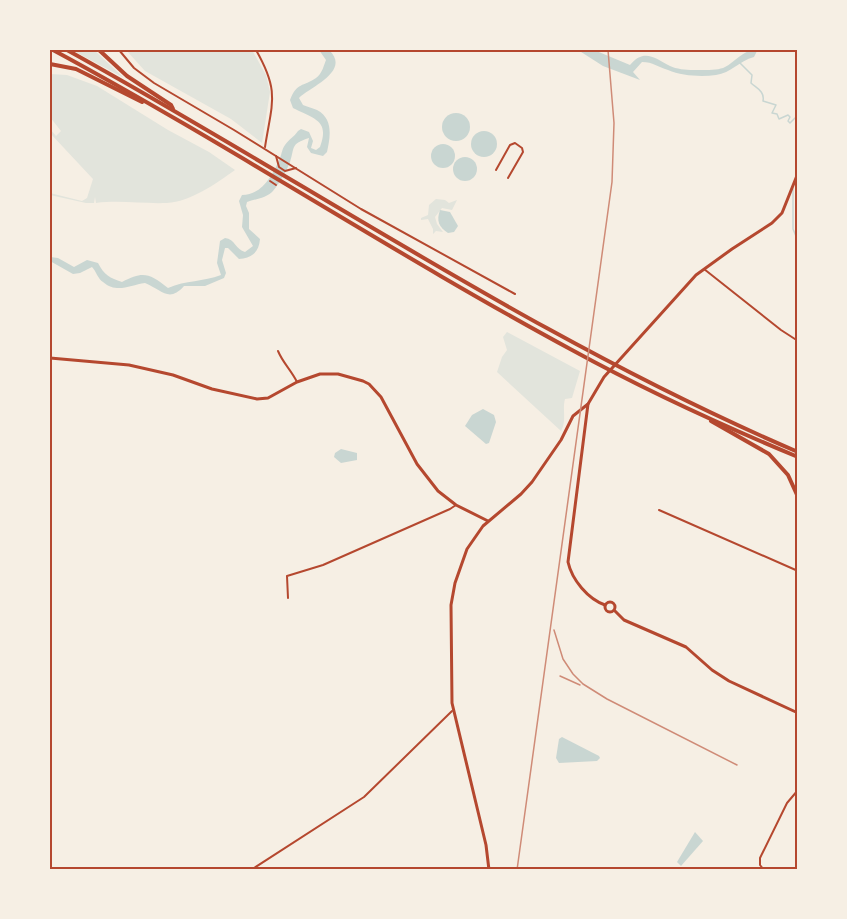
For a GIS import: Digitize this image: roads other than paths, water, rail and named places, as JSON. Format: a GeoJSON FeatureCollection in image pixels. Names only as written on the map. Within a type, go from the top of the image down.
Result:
{"type":"FeatureCollection","features":[{"type":"Feature","properties":{"kind":"highway"},"geometry":{"type":"LineString","coordinates":[[53,50],[149,103],[506,314],[604,367],[708,418],[798,458]]}},
{"type":"Feature","properties":{"kind":"highway"},"geometry":{"type":"LineString","coordinates":[[66,50],[272,169],[285,173],[478,291],[562,338],[689,403],[798,452]]}},
{"type":"Feature","properties":{"kind":"highway"},"geometry":{"type":"LineString","coordinates":[[99,50],[127,76],[171,105],[173,110]]}},
{"type":"Feature","properties":{"kind":"highway"},"geometry":{"type":"LineString","coordinates":[[50,64],[76,69],[144,103],[149,103]]}},
{"type":"Feature","properties":{"kind":"highway"},"geometry":{"type":"LineString","coordinates":[[708,418],[769,454],[788,475],[798,497]]}},
{"type":"Feature","properties":{"kind":"street"},"geometry":{"type":"LineString","coordinates":[[119,50],[134,68],[154,83],[265,148],[362,209],[515,294]]}},
{"type":"Feature","properties":{"kind":"street"},"geometry":{"type":"LineString","coordinates":[[256,50],[268,72],[273,94],[265,148]]}},
{"type":"Feature","properties":{"kind":"street"},"geometry":{"type":"LineString","coordinates":[[496,170],[510,145],[515,143],[523,152],[508,178]]}},
{"type":"Feature","properties":{"kind":"street"},"geometry":{"type":"LineString","coordinates":[[276,156],[279,167],[285,173],[297,169]]}},
{"type":"Feature","properties":{"kind":"street"},"geometry":{"type":"LineString","coordinates":[[489,870],[486,845],[472,784],[452,711],[452,595],[466,549],[488,521],[532,482],[561,440],[573,416],[588,404],[604,377],[704,269],[777,219],[786,205],[792,183],[798,173]]}},
{"type":"Feature","properties":{"kind":"street"},"geometry":{"type":"LineString","coordinates":[[270,181],[276,184]]}},
{"type":"Feature","properties":{"kind":"street"},"geometry":{"type":"LineString","coordinates":[[704,269],[798,341]]}},
{"type":"Feature","properties":{"kind":"street"},"geometry":{"type":"LineString","coordinates":[[278,351],[283,364],[293,373],[297,382]]}},
{"type":"Feature","properties":{"kind":"street"},"geometry":{"type":"LineString","coordinates":[[50,357],[129,365],[256,399],[273,396],[313,376],[329,374],[350,377],[369,384],[381,396],[425,476],[438,491],[456,505],[488,521]]}},
{"type":"Feature","properties":{"kind":"street"},"geometry":{"type":"LineString","coordinates":[[588,404],[568,562],[574,577],[590,597],[605,605],[608,611],[614,610]]}},
{"type":"Feature","properties":{"kind":"street"},"geometry":{"type":"LineString","coordinates":[[288,598],[287,576],[323,565],[456,505]]}},
{"type":"Feature","properties":{"kind":"street"},"geometry":{"type":"LineString","coordinates":[[659,510],[798,571]]}},
{"type":"Feature","properties":{"kind":"street"},"geometry":{"type":"LineString","coordinates":[[605,605],[613,602],[614,610],[624,620],[686,647],[712,670],[729,681],[798,714]]}},
{"type":"Feature","properties":{"kind":"street"},"geometry":{"type":"LineString","coordinates":[[251,870],[364,797],[452,711]]}},
{"type":"Feature","properties":{"kind":"street"},"geometry":{"type":"LineString","coordinates":[[764,870],[760,865],[760,858],[787,803],[798,790]]}},
{"type":"Feature","properties":{"kind":"waterway"},"geometry":{"type":"LineString","coordinates":[[740,63],[752,75],[751,83],[761,92],[763,101],[776,105],[772,113],[777,114],[779,119],[788,115],[790,123],[795,118],[798,121]]}},
{"type":"Feature","properties":{"kind":"waterway"},"geometry":{"type":"LineString","coordinates":[[798,128],[798,137]]}},
{"type":"Feature","properties":{"kind":"waterway"},"geometry":{"type":"LineString","coordinates":[[793,189],[793,229],[798,241]]}},
{"type":"Feature","properties":{"kind":"railway"},"geometry":{"type":"LineString","coordinates":[[517,870],[612,182],[614,123],[608,50]]}},
{"type":"Feature","properties":{"kind":"railway"},"geometry":{"type":"LineString","coordinates":[[554,630],[563,659],[583,684],[607,699],[737,765]]}},
{"type":"Feature","properties":{"kind":"railway"},"geometry":{"type":"LineString","coordinates":[[560,676],[580,685]]}}]}
